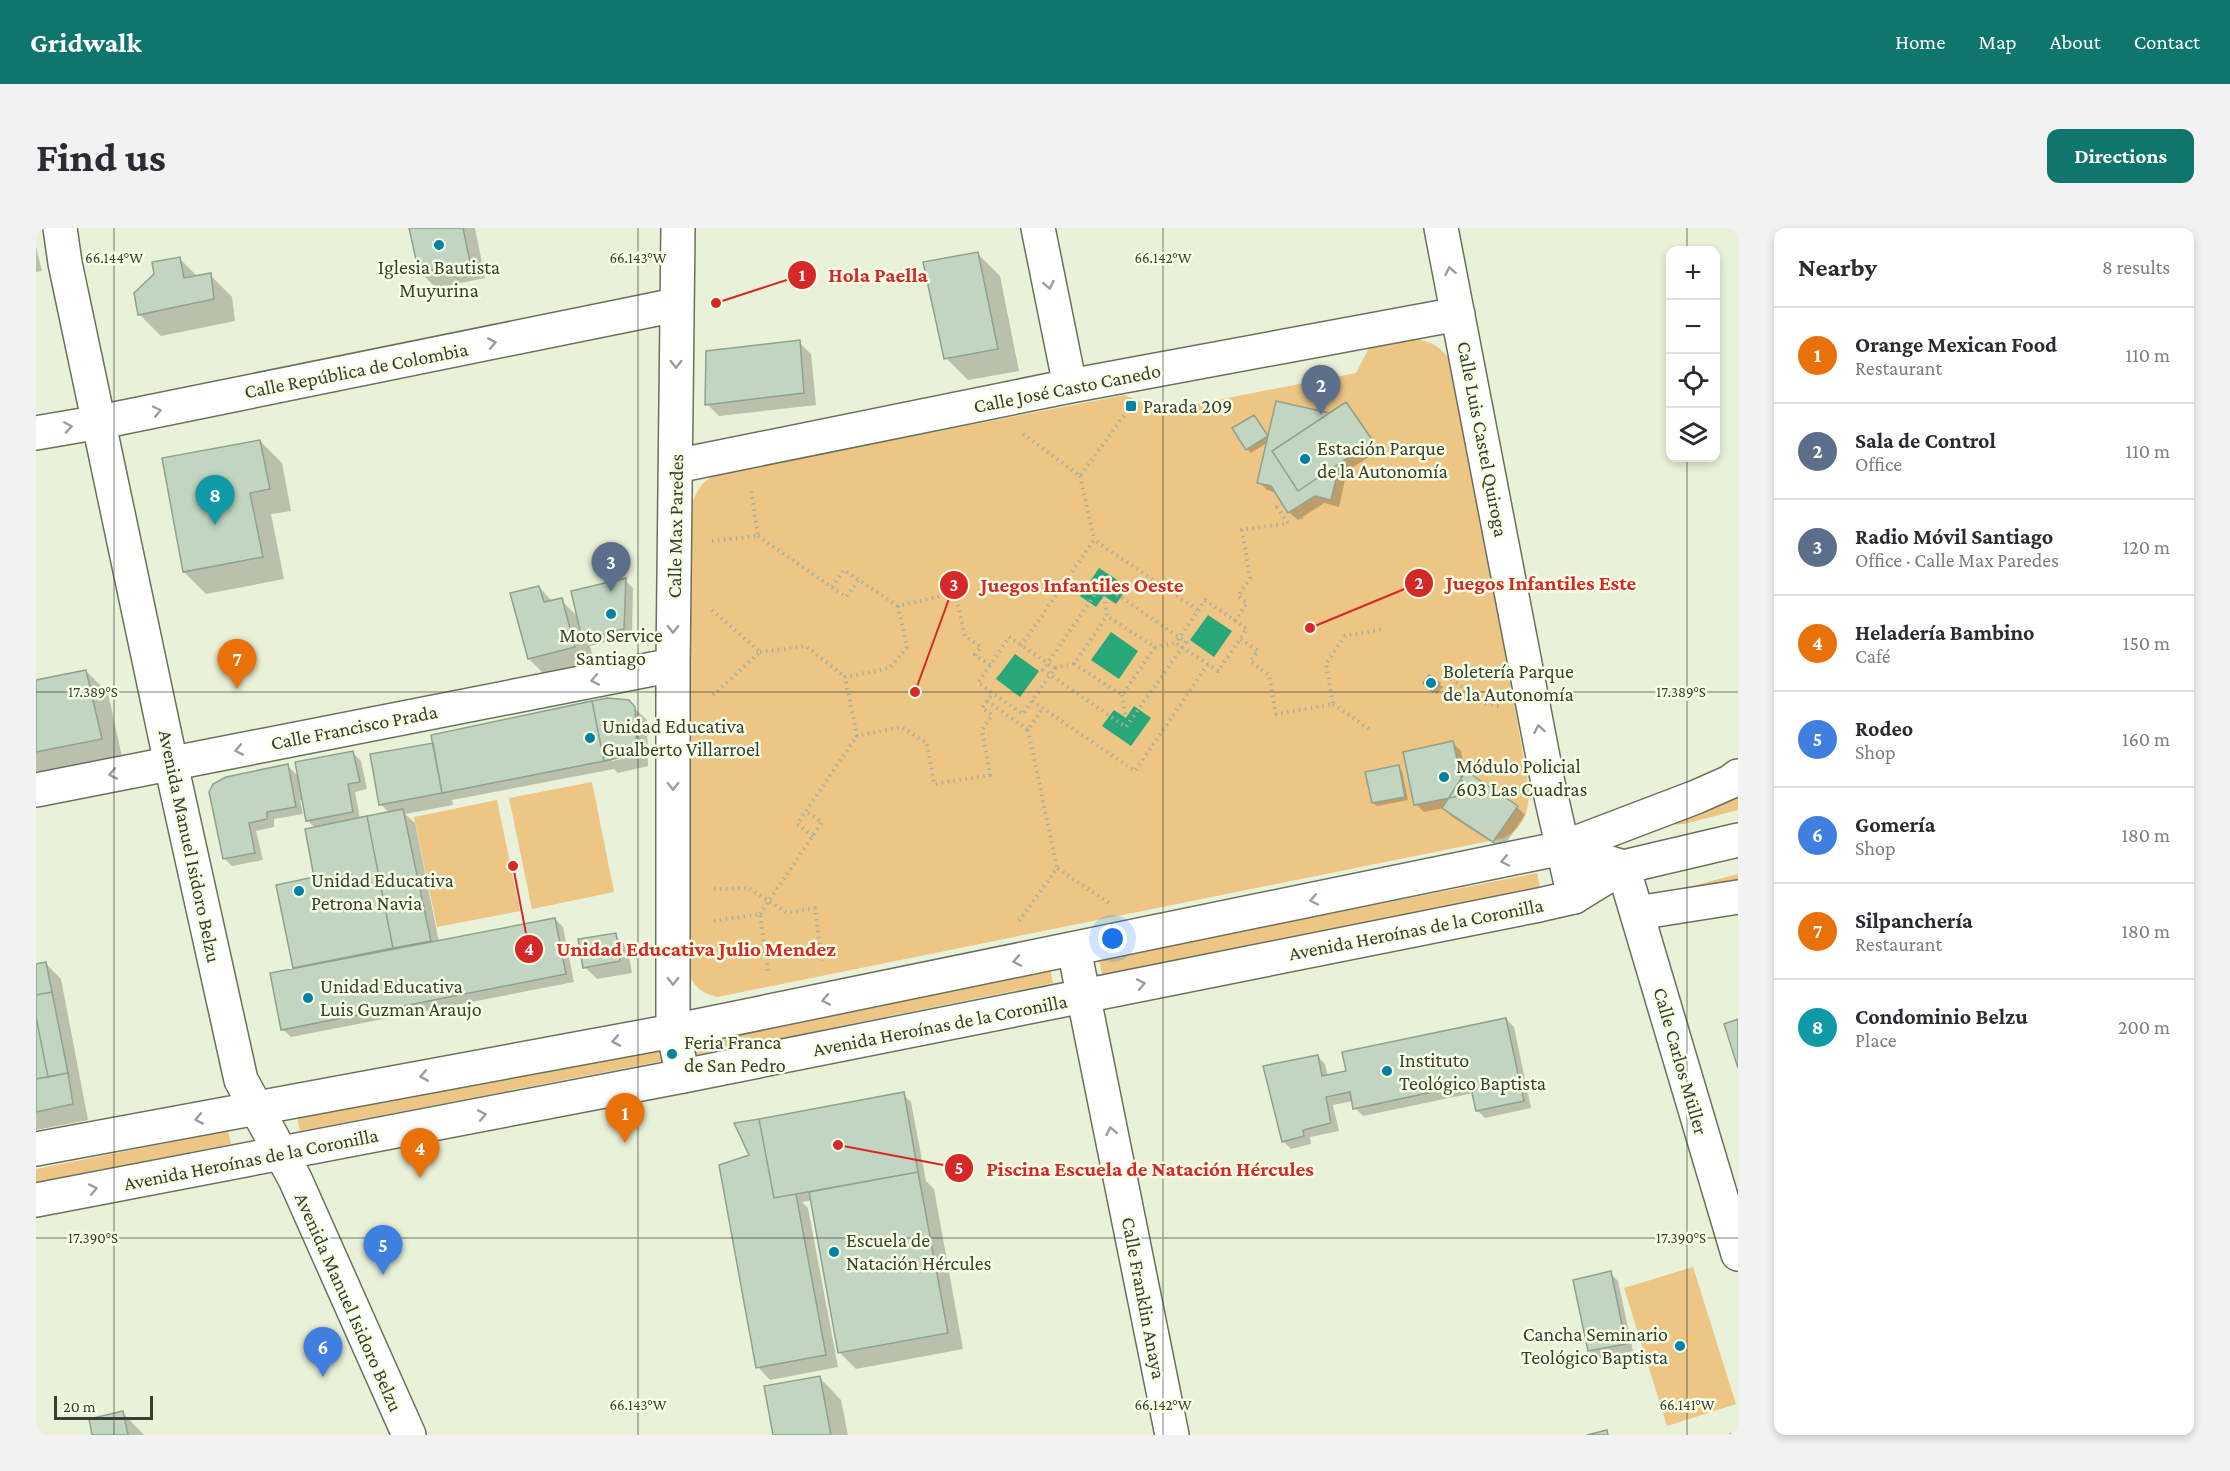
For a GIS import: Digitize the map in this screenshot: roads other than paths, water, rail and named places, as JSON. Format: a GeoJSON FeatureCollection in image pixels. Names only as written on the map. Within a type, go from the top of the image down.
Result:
{"type":"FeatureCollection","features":[{"type":"Feature","properties":{"kind":"street","name":"Avenida Manuel Isidoro Belzu"},"geometry":{"type":"LineString","coordinates":[[60,228],[65,263],[171,764],[241,1080],[295,1179],[409,1435]]}},
{"type":"Feature","properties":{"kind":"street","name":"Calle Max Paredes"},"geometry":{"type":"LineString","coordinates":[[678,228],[673,665],[673,1031],[683,1076]]}},
{"type":"Feature","properties":{"kind":"street"},"geometry":{"type":"LineString","coordinates":[[1038,228],[1070,386]]}},
{"type":"Feature","properties":{"kind":"street","name":"Calle Luis Castel Quiroga"},"geometry":{"type":"LineString","coordinates":[[1441,228],[1562,848],[1574,897]]}},
{"type":"Feature","properties":{"kind":"street","name":"Calle República de Colombia"},"geometry":{"type":"LineString","coordinates":[[36,433],[676,305]]}},
{"type":"Feature","properties":{"kind":"street","name":"Calle José Casto Canedo"},"geometry":{"type":"LineString","coordinates":[[676,466],[1070,386],[1458,314]]}},
{"type":"Feature","properties":{"kind":"street","name":"Calle Francisco Prada"},"geometry":{"type":"LineString","coordinates":[[36,790],[673,665]]}},
{"type":"Feature","properties":{"kind":"street"},"geometry":{"type":"LineString","coordinates":[[36,1149],[673,1031],[1562,848],[1696,797],[1738,776]]}},
{"type":"Feature","properties":{"kind":"street","name":"Avenida Heroínas de la Coronilla"},"geometry":{"type":"LineString","coordinates":[[36,1200],[683,1076],[1574,897],[1623,867],[1738,840]]}},
{"type":"Feature","properties":{"kind":"street"},"geometry":{"type":"LineString","coordinates":[[1562,848],[1623,867]]}},
{"type":"Feature","properties":{"kind":"street","name":"Calle Carlos Müller"},"geometry":{"type":"LineString","coordinates":[[1623,867],[1738,1254]]}},
{"type":"Feature","properties":{"kind":"street"},"geometry":{"type":"LineString","coordinates":[[1637,913],[1738,897]]}},
{"type":"Feature","properties":{"kind":"street","name":"Calle Franklin Anaya"},"geometry":{"type":"LineString","coordinates":[[1074,949],[1172,1435]]}},
{"type":"Feature","properties":{"kind":"place","name":"Iglesia Bautista Muyurina"},"geometry":{"type":"Point","coordinates":[439,245]}},
{"type":"Feature","properties":{"kind":"place","name":"Hola Paella"},"geometry":{"type":"Point","coordinates":[716,303]}},
{"type":"Feature","properties":{"kind":"place","name":"Parada 209"},"geometry":{"type":"Point","coordinates":[1131,406]}},
{"type":"Feature","properties":{"kind":"place","name":"Sala de Control"},"geometry":{"type":"Point","coordinates":[1321,415]}},
{"type":"Feature","properties":{"kind":"place","name":"Estación Parque de la Autonomía"},"geometry":{"type":"Point","coordinates":[1305,459]}},
{"type":"Feature","properties":{"kind":"place","name":"Condominio Belzu"},"geometry":{"type":"Point","coordinates":[215,525]}},
{"type":"Feature","properties":{"kind":"place","name":"Radio Móvil Santiago"},"geometry":{"type":"Point","coordinates":[611,592]}},
{"type":"Feature","properties":{"kind":"place","name":"Moto Service Santiago"},"geometry":{"type":"Point","coordinates":[611,614]}},
{"type":"Feature","properties":{"kind":"place","name":"Juegos Infantiles Este"},"geometry":{"type":"Point","coordinates":[1310,628]}},
{"type":"Feature","properties":{"kind":"place","name":"Boletería Parque de la Autonomía"},"geometry":{"type":"Point","coordinates":[1431,683]}},
{"type":"Feature","properties":{"kind":"place","name":"Silpanchería"},"geometry":{"type":"Point","coordinates":[237,689]}},
{"type":"Feature","properties":{"kind":"place","name":"Juegos Infantiles Oeste"},"geometry":{"type":"Point","coordinates":[915,692]}},
{"type":"Feature","properties":{"kind":"place","name":"Unidad Educativa Gualberto Villarroel"},"geometry":{"type":"Point","coordinates":[590,738]}},
{"type":"Feature","properties":{"kind":"place","name":"Módulo Policial 603 Las Cuadras"},"geometry":{"type":"Point","coordinates":[1444,777]}},
{"type":"Feature","properties":{"kind":"place","name":"Unidad Educativa Julio Mendez"},"geometry":{"type":"Point","coordinates":[513,866]}},
{"type":"Feature","properties":{"kind":"place","name":"Unidad Educativa Petrona Navia"},"geometry":{"type":"Point","coordinates":[299,891]}},
{"type":"Feature","properties":{"kind":"place","name":"Unidad Educativa Luis Guzman Araujo"},"geometry":{"type":"Point","coordinates":[308,998]}},
{"type":"Feature","properties":{"kind":"place","name":"Feria Franca de San Pedro"},"geometry":{"type":"Point","coordinates":[672,1054]}},
{"type":"Feature","properties":{"kind":"place","name":"Instituto Teológico Baptista"},"geometry":{"type":"Point","coordinates":[1387,1071]}},
{"type":"Feature","properties":{"kind":"place","name":"Orange Mexican Food"},"geometry":{"type":"Point","coordinates":[625,1143]}},
{"type":"Feature","properties":{"kind":"place","name":"Piscina Escuela de Natación Hércules"},"geometry":{"type":"Point","coordinates":[838,1145]}},
{"type":"Feature","properties":{"kind":"place","name":"Heladería Bambino"},"geometry":{"type":"Point","coordinates":[420,1178]}},
{"type":"Feature","properties":{"kind":"place","name":"Escuela de Natación Hércules"},"geometry":{"type":"Point","coordinates":[834,1252]}},
{"type":"Feature","properties":{"kind":"place","name":"Rodeo"},"geometry":{"type":"Point","coordinates":[383,1275]}},
{"type":"Feature","properties":{"kind":"place","name":"Cancha Seminario Teológico Baptista"},"geometry":{"type":"Point","coordinates":[1680,1346]}},
{"type":"Feature","properties":{"kind":"place","name":"Gomería"},"geometry":{"type":"Point","coordinates":[323,1377]}}]}
